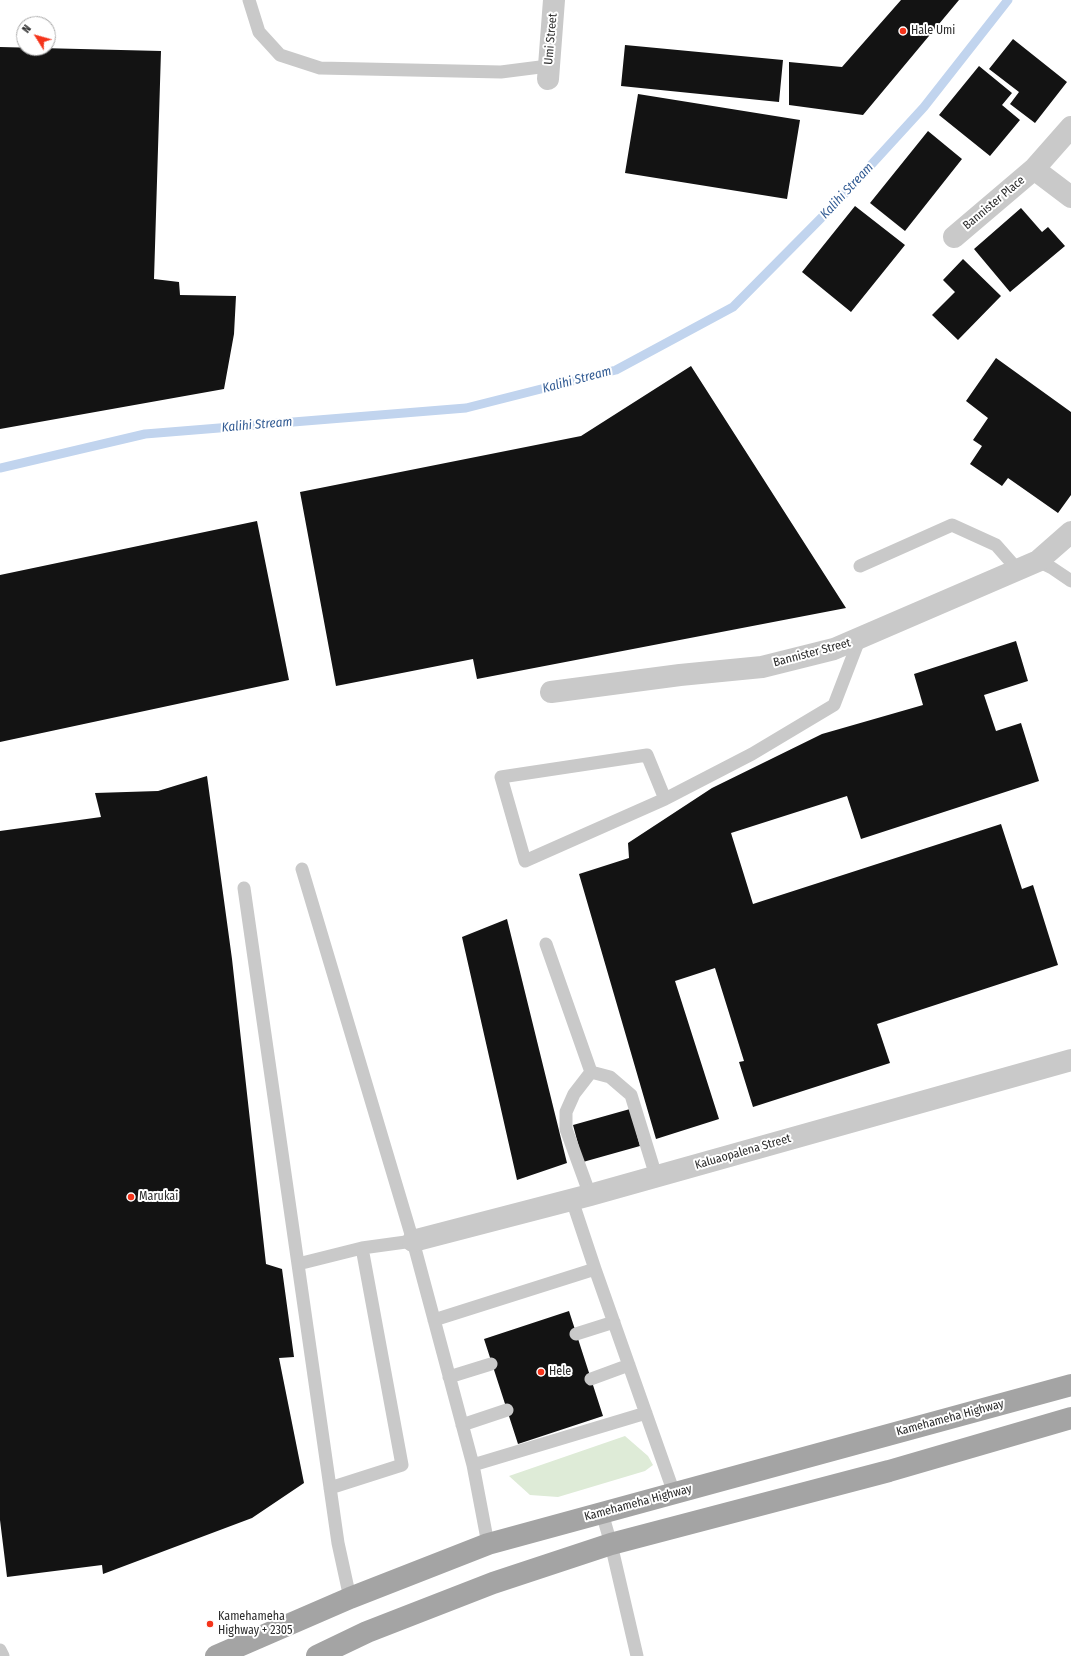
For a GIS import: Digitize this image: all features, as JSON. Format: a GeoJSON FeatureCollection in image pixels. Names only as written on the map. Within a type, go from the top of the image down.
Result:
{"type":"FeatureCollection","features":[{"type":"Feature","properties":{"kind":"main road","name":"Kamehameha Highway"},"geometry":{"type":"LineString","coordinates":[[216,1656],[350,1598],[488,1544],[1071,1385]]}},
{"type":"Feature","properties":{"kind":"main road"},"geometry":{"type":"LineString","coordinates":[[316,1656],[367,1632],[493,1583],[611,1544],[889,1471],[1071,1418]]}},
{"type":"Feature","properties":{"kind":"street","name":"Umi Street"},"geometry":{"type":"LineString","coordinates":[[548,73],[554,0]]}},
{"type":"Feature","properties":{"kind":"street","name":"Bannister Place"},"geometry":{"type":"LineString","coordinates":[[954,237],[1034,169],[1071,127]]}},
{"type":"Feature","properties":{"kind":"street","name":"Bannister Place"},"geometry":{"type":"LineString","coordinates":[[1034,169],[1071,197]]}},
{"type":"Feature","properties":{"kind":"street","name":"Bannister Street"},"geometry":{"type":"LineString","coordinates":[[551,692],[762,666],[834,649],[859,640],[1038,561],[1071,532]]}},
{"type":"Feature","properties":{"kind":"street","name":"Kaluaopalena Street"},"geometry":{"type":"LineString","coordinates":[[413,1241],[581,1198],[1071,1060]]}},
{"type":"Feature","properties":{"kind":"lane"},"geometry":{"type":"LineString","coordinates":[[249,0],[259,32],[280,55],[320,68],[548,73]]}},
{"type":"Feature","properties":{"kind":"lane"},"geometry":{"type":"LineString","coordinates":[[860,566],[952,525],[996,545],[1018,570]]}},
{"type":"Feature","properties":{"kind":"lane"},"geometry":{"type":"LineString","coordinates":[[1038,561],[1052,568],[1071,581]]}},
{"type":"Feature","properties":{"kind":"lane"},"geometry":{"type":"LineString","coordinates":[[665,799],[647,755],[500,777],[525,861],[665,799],[752,754],[834,706],[859,640]]}},
{"type":"Feature","properties":{"kind":"lane"},"geometry":{"type":"LineString","coordinates":[[302,869],[413,1241],[472,1465],[488,1544]]}},
{"type":"Feature","properties":{"kind":"lane"},"geometry":{"type":"LineString","coordinates":[[244,888],[338,1543],[350,1598]]}},
{"type":"Feature","properties":{"kind":"lane"},"geometry":{"type":"LineString","coordinates":[[546,944],[591,1072]]}},
{"type":"Feature","properties":{"kind":"lane"},"geometry":{"type":"LineString","coordinates":[[591,1072],[610,1077],[631,1095],[656,1176]]}},
{"type":"Feature","properties":{"kind":"lane"},"geometry":{"type":"LineString","coordinates":[[591,1072],[574,1094],[566,1112],[566,1130],[595,1269],[674,1493]]}},
{"type":"Feature","properties":{"kind":"lane"},"geometry":{"type":"LineString","coordinates":[[298,1264],[362,1248],[413,1241]]}},
{"type":"Feature","properties":{"kind":"lane"},"geometry":{"type":"LineString","coordinates":[[330,1488],[402,1465],[362,1248]]}},
{"type":"Feature","properties":{"kind":"lane"},"geometry":{"type":"LineString","coordinates":[[434,1320],[595,1269]]}},
{"type":"Feature","properties":{"kind":"lane"},"geometry":{"type":"LineString","coordinates":[[576,1334],[614,1322]]}},
{"type":"Feature","properties":{"kind":"lane"},"geometry":{"type":"LineString","coordinates":[[449,1377],[492,1364]]}},
{"type":"Feature","properties":{"kind":"lane"},"geometry":{"type":"LineString","coordinates":[[591,1379],[629,1365]]}},
{"type":"Feature","properties":{"kind":"lane"},"geometry":{"type":"LineString","coordinates":[[462,1425],[507,1410]]}},
{"type":"Feature","properties":{"kind":"lane"},"geometry":{"type":"LineString","coordinates":[[472,1465],[646,1413]]}},
{"type":"Feature","properties":{"kind":"lane"},"geometry":{"type":"LineString","coordinates":[[602,1513],[611,1544],[637,1656]]}},
{"type":"Feature","properties":{"kind":"lane"},"geometry":{"type":"LineString","coordinates":[[0,1650],[3,1656]]}},
{"type":"Feature","properties":{"kind":"green space"},"geometry":{"type":"Polygon","coordinates":[[[625,1436],[648,1456],[653,1465],[645,1471],[558,1497],[530,1495],[509,1476],[625,1436]]]}},
{"type":"Feature","properties":{"kind":"building","name":"Hale Umi"},"geometry":{"type":"Polygon","coordinates":[[[901,0],[959,0],[863,115],[789,105],[789,62],[842,67],[901,0]]]}},
{"type":"Feature","properties":{"kind":"building"},"geometry":{"type":"Polygon","coordinates":[[[1013,39],[1067,82],[1035,123],[1010,104],[1019,92],[989,69],[1013,39]]]}},
{"type":"Feature","properties":{"kind":"building"},"geometry":{"type":"Polygon","coordinates":[[[625,45],[783,60],[779,102],[621,86],[625,45]]]}},
{"type":"Feature","properties":{"kind":"building"},"geometry":{"type":"Polygon","coordinates":[[[0,47],[16,47],[16,56],[56,56],[56,48],[161,51],[154,279],[179,282],[180,295],[236,296],[234,334],[224,389],[0,429],[0,47]]]}},
{"type":"Feature","properties":{"kind":"building"},"geometry":{"type":"Polygon","coordinates":[[[979,66],[1012,93],[1002,105],[1020,120],[990,156],[939,115],[979,66]]]}},
{"type":"Feature","properties":{"kind":"building"},"geometry":{"type":"Polygon","coordinates":[[[638,94],[800,120],[787,199],[625,173],[638,94]]]}},
{"type":"Feature","properties":{"kind":"building"},"geometry":{"type":"Polygon","coordinates":[[[928,131],[962,159],[905,231],[870,203],[928,131]]]}},
{"type":"Feature","properties":{"kind":"building"},"geometry":{"type":"Polygon","coordinates":[[[855,206],[905,245],[851,312],[802,272],[855,206]]]}},
{"type":"Feature","properties":{"kind":"building"},"geometry":{"type":"Polygon","coordinates":[[[1021,208],[1042,232],[1048,227],[1065,246],[1010,292],[974,249],[1021,208]]]}},
{"type":"Feature","properties":{"kind":"building"},"geometry":{"type":"Polygon","coordinates":[[[963,259],[1001,296],[958,340],[932,315],[955,292],[943,280],[963,259]]]}},
{"type":"Feature","properties":{"kind":"building"},"geometry":{"type":"Polygon","coordinates":[[[996,358],[1071,412],[1071,495],[1058,513],[1008,478],[1002,486],[970,464],[982,446],[973,440],[988,418],[966,401],[996,358]]]}},
{"type":"Feature","properties":{"kind":"building"},"geometry":{"type":"Polygon","coordinates":[[[691,366],[846,608],[477,679],[473,659],[336,686],[300,492],[581,436],[691,366]]]}},
{"type":"Feature","properties":{"kind":"building"},"geometry":{"type":"Polygon","coordinates":[[[257,521],[289,680],[0,742],[0,575],[257,521]]]}},
{"type":"Feature","properties":{"kind":"building"},"geometry":{"type":"Polygon","coordinates":[[[1016,641],[1028,681],[984,695],[996,731],[1021,723],[1039,781],[861,839],[847,796],[731,833],[753,904],[1001,824],[1022,889],[1033,885],[1058,965],[877,1024],[890,1063],[753,1107],[739,1062],[744,1061],[715,968],[675,981],[719,1119],[656,1139],[579,874],[629,858],[628,843],[712,788],[822,734],[923,705],[914,674],[1016,641]]]}},
{"type":"Feature","properties":{"kind":"building"},"geometry":{"type":"Polygon","coordinates":[[[207,776],[232,959],[266,1264],[282,1269],[294,1357],[279,1358],[304,1483],[252,1518],[103,1574],[102,1565],[7,1577],[0,1520],[0,831],[101,817],[95,793],[158,791],[207,776]]]}},
{"type":"Feature","properties":{"kind":"building"},"geometry":{"type":"Polygon","coordinates":[[[507,919],[567,1163],[517,1180],[462,937],[507,919]]]}},
{"type":"Feature","properties":{"kind":"building"},"geometry":{"type":"Polygon","coordinates":[[[630,1109],[640,1146],[583,1162],[573,1125],[630,1109]]]}},
{"type":"Feature","properties":{"kind":"building","name":"Hele"},"geometry":{"type":"Polygon","coordinates":[[[569,1311],[603,1416],[518,1444],[484,1339],[569,1311]]]}},
{"type":"Feature","properties":{"kind":"waterway","name":"Kalihi Stream"},"geometry":{"type":"LineString","coordinates":[[0,468],[145,434],[466,408],[616,370],[733,307],[838,201],[924,107],[1008,0]]}},
{"type":"Feature","properties":{"kind":"place","name":"Hale Umi"},"geometry":{"type":"Point","coordinates":[903,31]}},
{"type":"Feature","properties":{"kind":"place","name":"Marukai"},"geometry":{"type":"Point","coordinates":[131,1197]}},
{"type":"Feature","properties":{"kind":"place","name":"Hele"},"geometry":{"type":"Point","coordinates":[541,1372]}},
{"type":"Feature","properties":{"kind":"place","name":"Kamehameha Highway + 2305"},"geometry":{"type":"Point","coordinates":[210,1624]}}]}
